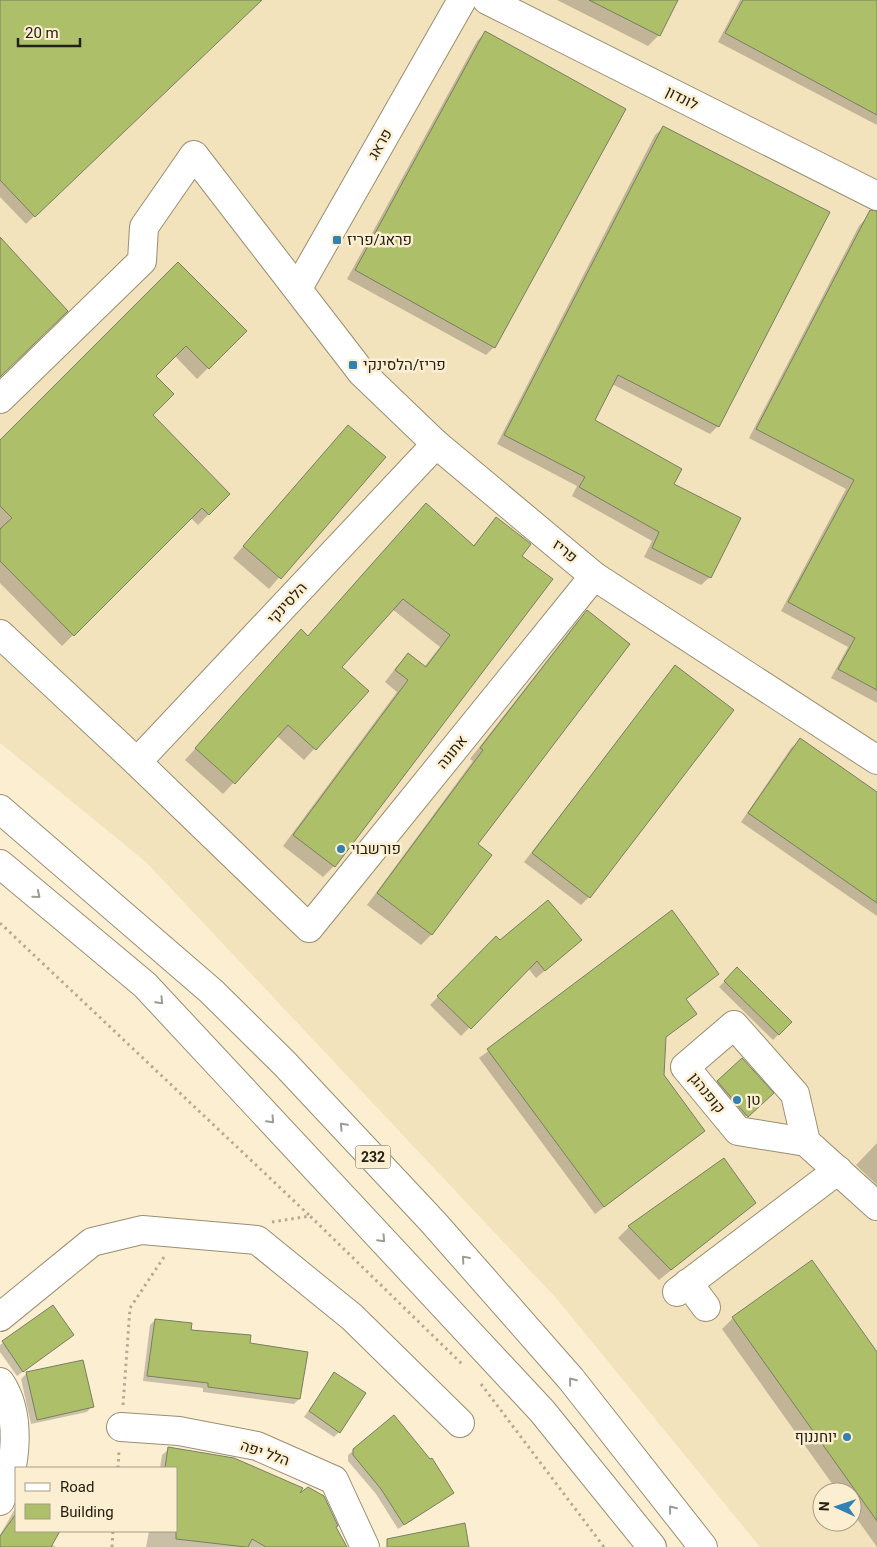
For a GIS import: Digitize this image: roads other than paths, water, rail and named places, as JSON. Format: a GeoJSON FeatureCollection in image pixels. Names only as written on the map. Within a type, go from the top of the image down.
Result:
{"type":"FeatureCollection","features":[{"type":"Feature","properties":{"kind":"street","name":"פראג"},"geometry":{"type":"LineString","coordinates":[[298,288],[462,0]]}},
{"type":"Feature","properties":{"kind":"street","name":"לונדון"},"geometry":{"type":"LineString","coordinates":[[487,0],[877,196]]}},
{"type":"Feature","properties":{"kind":"street","name":"פריז"},"geometry":{"type":"LineString","coordinates":[[0,399],[142,261],[144,228],[194,156],[362,373],[436,444],[594,576],[877,760]]}},
{"type":"Feature","properties":{"kind":"street","name":"הלסינקי"},"geometry":{"type":"LineString","coordinates":[[137,762],[436,444]]}},
{"type":"Feature","properties":{"kind":"street","name":"אתונה"},"geometry":{"type":"LineString","coordinates":[[137,762],[309,928],[594,576]]}},
{"type":"Feature","properties":{"kind":"street"},"geometry":{"type":"LineString","coordinates":[[0,634],[137,762]]}},
{"type":"Feature","properties":{"kind":"street","name":"232"},"geometry":{"type":"LineString","coordinates":[[0,808],[211,991],[285,1064],[434,1222],[571,1379],[703,1547]]}},
{"type":"Feature","properties":{"kind":"street"},"geometry":{"type":"LineString","coordinates":[[0,864],[145,985],[542,1411],[652,1547]]}},
{"type":"Feature","properties":{"kind":"street","name":"קופנהגן"},"geometry":{"type":"LineString","coordinates":[[734,1025],[795,1094],[806,1142],[738,1131],[685,1067],[734,1025]]}},
{"type":"Feature","properties":{"kind":"street"},"geometry":{"type":"LineString","coordinates":[[806,1142],[877,1206]]}},
{"type":"Feature","properties":{"kind":"street"},"geometry":{"type":"LineString","coordinates":[[706,1307],[683,1287],[838,1170]]}},
{"type":"Feature","properties":{"kind":"street"},"geometry":{"type":"LineString","coordinates":[[0,1317],[92,1242],[142,1230],[257,1240],[352,1317],[460,1423]]}},
{"type":"Feature","properties":{"kind":"street"},"geometry":{"type":"LineString","coordinates":[[0,1382],[5,1390],[16,1430],[12,1467],[0,1501]]}},
{"type":"Feature","properties":{"kind":"street","name":"הלל יפה"},"geometry":{"type":"LineString","coordinates":[[121,1427],[179,1431],[257,1446],[334,1480],[365,1547]]}},
{"type":"Feature","properties":{"kind":"place","name":"פראג/פריז"},"geometry":{"type":"Point","coordinates":[337,240]}},
{"type":"Feature","properties":{"kind":"place","name":"פריז/הלסינקי"},"geometry":{"type":"Point","coordinates":[353,365]}},
{"type":"Feature","properties":{"kind":"place","name":"פורשבוי"},"geometry":{"type":"Point","coordinates":[341,849]}},
{"type":"Feature","properties":{"kind":"place","name":"טן"},"geometry":{"type":"Point","coordinates":[737,1100]}},
{"type":"Feature","properties":{"kind":"place","name":"יוחננוף"},"geometry":{"type":"Point","coordinates":[847,1437]}}]}
